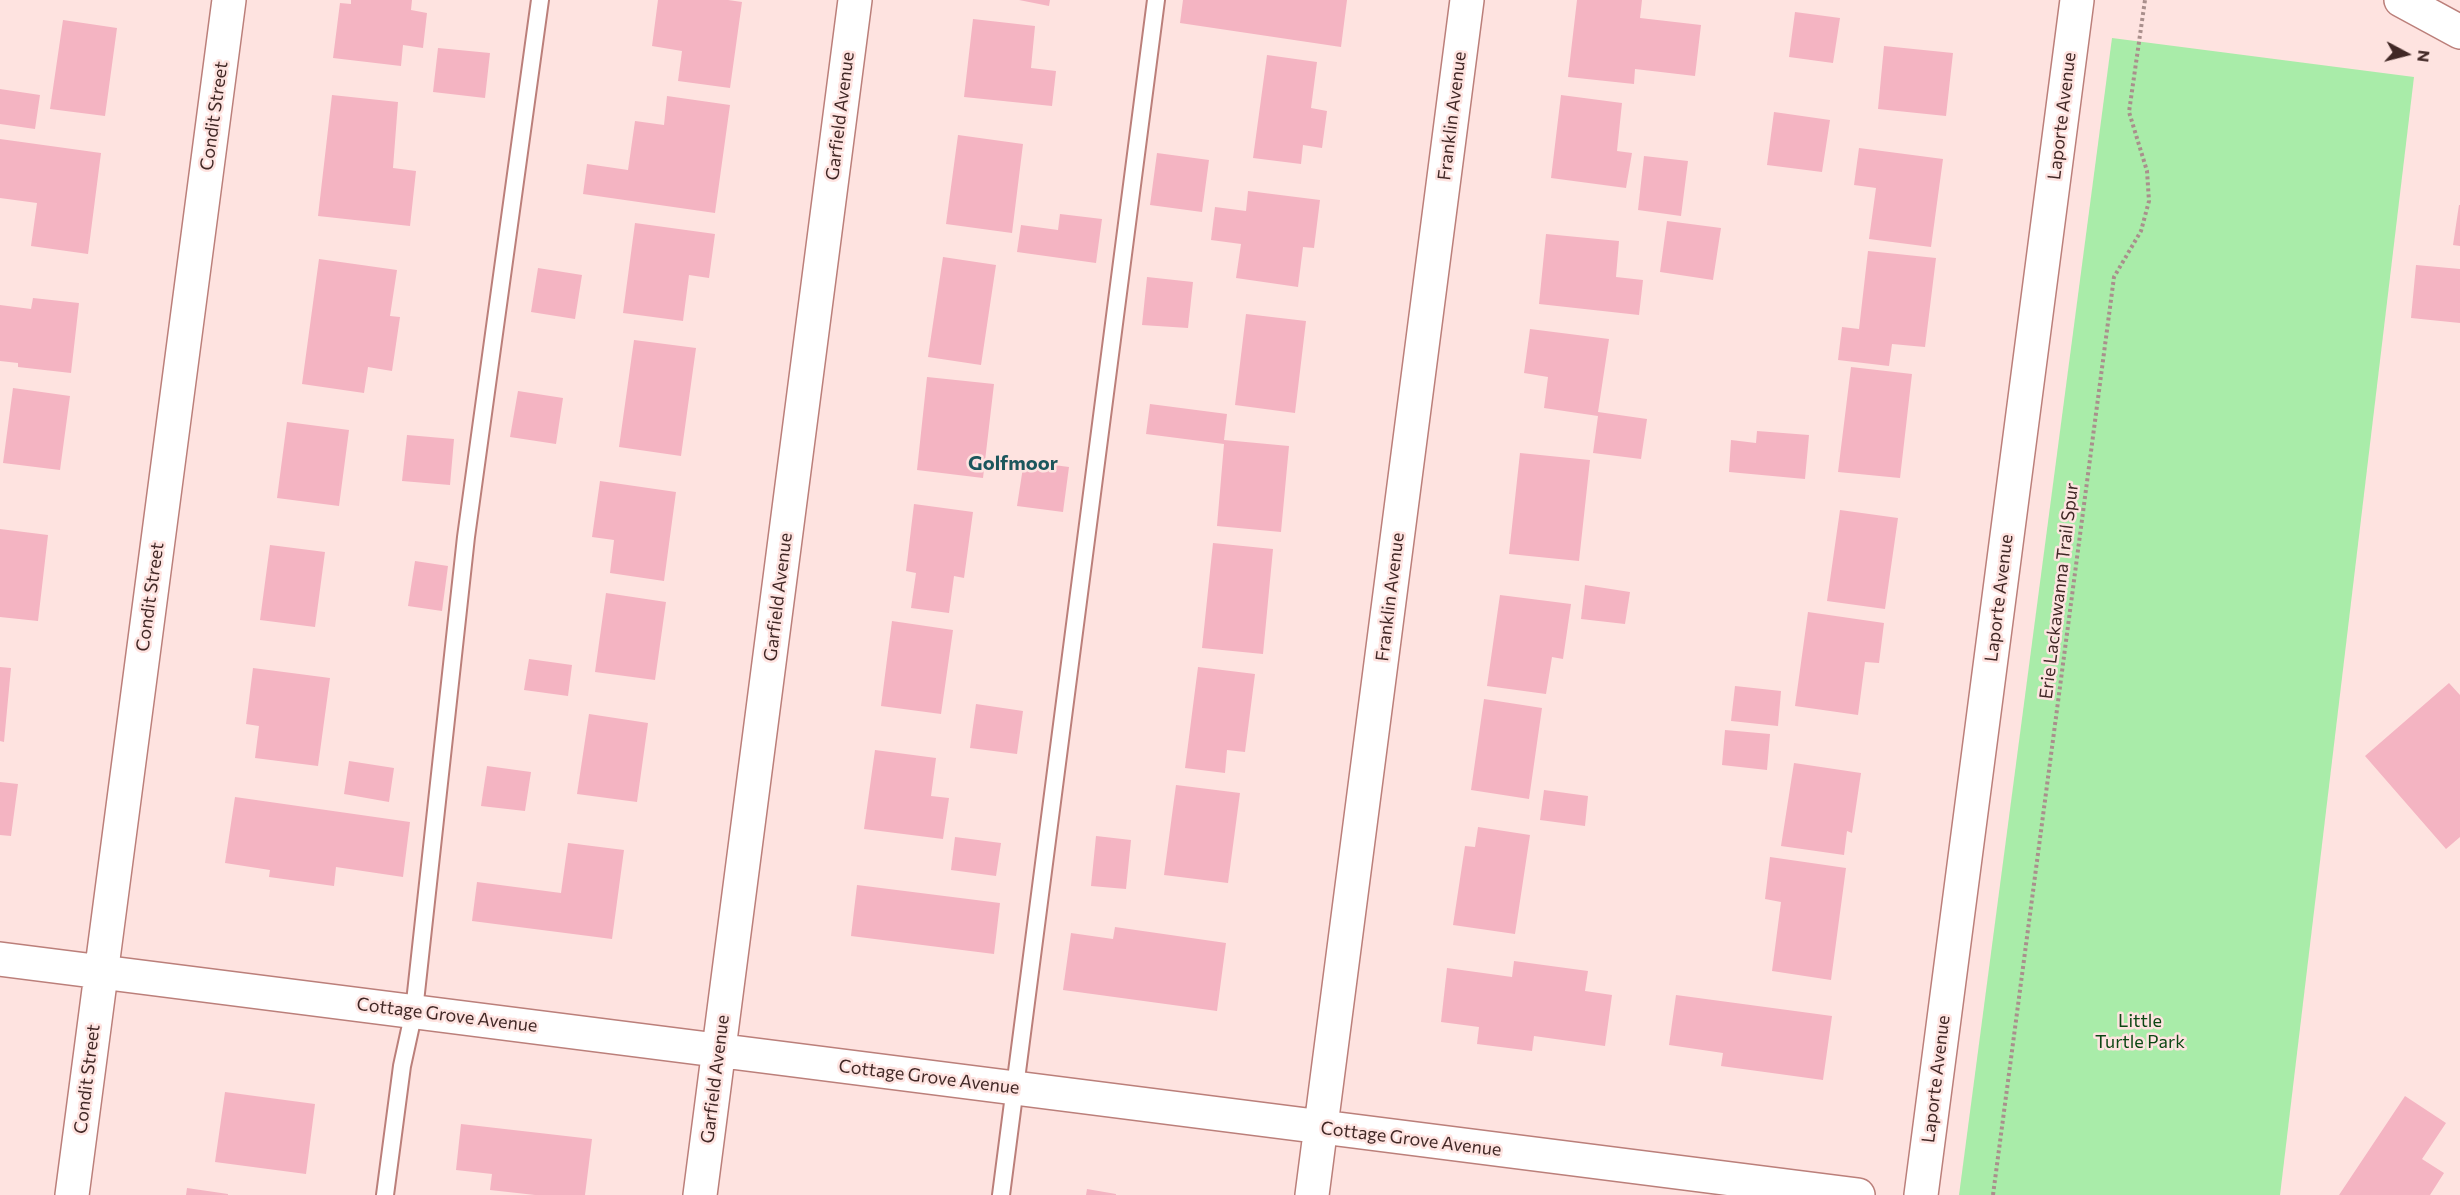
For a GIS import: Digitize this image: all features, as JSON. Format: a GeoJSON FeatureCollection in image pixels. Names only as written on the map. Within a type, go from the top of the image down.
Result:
{"type":"FeatureCollection","features":[{"type":"Feature","properties":{"kind":"street","name":"Condit Street"},"geometry":{"type":"LineString","coordinates":[[72,1195],[229,0]]}},
{"type":"Feature","properties":{"kind":"street","name":"Garfield Avenue"},"geometry":{"type":"LineString","coordinates":[[700,1195],[855,0]]}},
{"type":"Feature","properties":{"kind":"street","name":"Franklin Avenue"},"geometry":{"type":"LineString","coordinates":[[1312,1195],[1467,0]]}},
{"type":"Feature","properties":{"kind":"street","name":"Laporte Avenue"},"geometry":{"type":"LineString","coordinates":[[1921,1195],[2077,0]]}},
{"type":"Feature","properties":{"kind":"street"},"geometry":{"type":"LineString","coordinates":[[2401,0],[2460,32]]}},
{"type":"Feature","properties":{"kind":"street","name":"Cottage Grove Avenue"},"geometry":{"type":"LineString","coordinates":[[0,959],[1858,1195]]}},
{"type":"Feature","properties":{"kind":"lane"},"geometry":{"type":"LineString","coordinates":[[385,1195],[402,1065],[414,1011],[466,537],[540,0]]}},
{"type":"Feature","properties":{"kind":"lane"},"geometry":{"type":"LineString","coordinates":[[1001,1195],[1156,0]]}},
{"type":"Feature","properties":{"kind":"path","name":"Erie Lackawanna Trail Spur"},"geometry":{"type":"LineString","coordinates":[[1993,1195],[2114,277],[2141,231],[2150,201],[2147,171],[2129,112],[2145,0]]}},
{"type":"Feature","properties":{"kind":"green space","name":"Little Turtle Park"},"geometry":{"type":"Polygon","coordinates":[[[2112,38],[2414,77],[2280,1195],[1959,1195],[2112,38]]]}},
{"type":"Feature","properties":{"kind":"building"},"geometry":{"type":"Polygon","coordinates":[[[351,0],[412,0],[411,10],[427,13],[423,48],[403,45],[401,66],[333,58],[340,3],[351,4],[351,0]]]}},
{"type":"Feature","properties":{"kind":"building"},"geometry":{"type":"Polygon","coordinates":[[[658,0],[742,2],[730,88],[678,81],[682,51],[652,46],[658,0]]]}},
{"type":"Feature","properties":{"kind":"building"},"geometry":{"type":"Polygon","coordinates":[[[1019,0],[1050,0],[1049,6],[1019,0]]]}},
{"type":"Feature","properties":{"kind":"building"},"geometry":{"type":"Polygon","coordinates":[[[1183,0],[1347,0],[1341,47],[1180,23],[1183,0]]]}},
{"type":"Feature","properties":{"kind":"building"},"geometry":{"type":"Polygon","coordinates":[[[1577,0],[1642,0],[1640,18],[1701,25],[1695,76],[1635,69],[1634,84],[1568,77],[1577,0]]]}},
{"type":"Feature","properties":{"kind":"building"},"geometry":{"type":"Polygon","coordinates":[[[1795,12],[1840,18],[1833,63],[1789,57],[1795,12]]]}},
{"type":"Feature","properties":{"kind":"building"},"geometry":{"type":"Polygon","coordinates":[[[973,19],[1035,26],[1031,68],[1056,71],[1052,106],[964,97],[973,19]]]}},
{"type":"Feature","properties":{"kind":"building"},"geometry":{"type":"Polygon","coordinates":[[[63,20],[117,28],[105,116],[50,109],[63,20]]]}},
{"type":"Feature","properties":{"kind":"building"},"geometry":{"type":"Polygon","coordinates":[[[1884,46],[1953,53],[1946,116],[1878,109],[1884,46]]]}},
{"type":"Feature","properties":{"kind":"building"},"geometry":{"type":"Polygon","coordinates":[[[438,48],[490,53],[485,98],[433,92],[438,48]]]}},
{"type":"Feature","properties":{"kind":"building"},"geometry":{"type":"Polygon","coordinates":[[[1267,55],[1317,62],[1311,108],[1327,111],[1322,148],[1303,145],[1301,164],[1253,158],[1267,55]]]}},
{"type":"Feature","properties":{"kind":"building"},"geometry":{"type":"Polygon","coordinates":[[[0,89],[40,95],[35,129],[0,124],[0,89]]]}},
{"type":"Feature","properties":{"kind":"building"},"geometry":{"type":"Polygon","coordinates":[[[332,95],[398,102],[393,168],[416,171],[410,226],[318,216],[332,95]]]}},
{"type":"Feature","properties":{"kind":"building"},"geometry":{"type":"Polygon","coordinates":[[[1561,95],[1622,103],[1617,151],[1632,153],[1626,188],[1551,178],[1561,95]]]}},
{"type":"Feature","properties":{"kind":"building"},"geometry":{"type":"Polygon","coordinates":[[[667,96],[730,105],[715,213],[583,194],[587,164],[628,170],[635,121],[664,125],[667,96]]]}},
{"type":"Feature","properties":{"kind":"building"},"geometry":{"type":"Polygon","coordinates":[[[1774,112],[1830,120],[1822,172],[1767,165],[1774,112]]]}},
{"type":"Feature","properties":{"kind":"building"},"geometry":{"type":"Polygon","coordinates":[[[958,135],[1023,144],[1012,233],[946,224],[958,135]]]}},
{"type":"Feature","properties":{"kind":"building"},"geometry":{"type":"Polygon","coordinates":[[[0,139],[101,153],[88,254],[31,246],[37,203],[0,198],[0,139]]]}},
{"type":"Feature","properties":{"kind":"building"},"geometry":{"type":"Polygon","coordinates":[[[1859,148],[1943,159],[1931,247],[1869,239],[1876,188],[1854,185],[1859,148]]]}},
{"type":"Feature","properties":{"kind":"building"},"geometry":{"type":"Polygon","coordinates":[[[1157,153],[1209,160],[1202,212],[1150,205],[1157,153]]]}},
{"type":"Feature","properties":{"kind":"building"},"geometry":{"type":"Polygon","coordinates":[[[1644,156],[1688,161],[1681,216],[1638,210],[1644,156]]]}},
{"type":"Feature","properties":{"kind":"building"},"geometry":{"type":"Polygon","coordinates":[[[1248,191],[1320,200],[1314,248],[1303,247],[1298,287],[1236,278],[1241,244],[1211,240],[1215,207],[1246,211],[1248,191]]]}},
{"type":"Feature","properties":{"kind":"building"},"geometry":{"type":"Polygon","coordinates":[[[2460,205],[2460,246],[2453,245],[2460,205]]]}},
{"type":"Feature","properties":{"kind":"building"},"geometry":{"type":"Polygon","coordinates":[[[1060,214],[1102,219],[1096,263],[1017,252],[1021,225],[1058,230],[1060,214]]]}},
{"type":"Feature","properties":{"kind":"building"},"geometry":{"type":"Polygon","coordinates":[[[1667,221],[1721,228],[1713,280],[1660,272],[1667,221]]]}},
{"type":"Feature","properties":{"kind":"building"},"geometry":{"type":"Polygon","coordinates":[[[635,223],[715,234],[709,278],[689,275],[683,321],[623,313],[635,223]]]}},
{"type":"Feature","properties":{"kind":"building"},"geometry":{"type":"Polygon","coordinates":[[[1546,234],[1619,241],[1616,277],[1643,280],[1639,315],[1539,304],[1546,234]]]}},
{"type":"Feature","properties":{"kind":"building"},"geometry":{"type":"Polygon","coordinates":[[[1868,251],[1936,258],[1925,347],[1892,344],[1889,366],[1838,360],[1842,327],[1859,329],[1868,251]]]}},
{"type":"Feature","properties":{"kind":"building"},"geometry":{"type":"Polygon","coordinates":[[[943,257],[996,265],[981,365],[928,357],[943,257]]]}},
{"type":"Feature","properties":{"kind":"building"},"geometry":{"type":"Polygon","coordinates":[[[319,259],[397,270],[390,316],[400,317],[392,371],[368,367],[364,393],[302,384],[319,259]]]}},
{"type":"Feature","properties":{"kind":"building"},"geometry":{"type":"Polygon","coordinates":[[[2416,265],[2460,269],[2460,323],[2411,318],[2416,265]]]}},
{"type":"Feature","properties":{"kind":"building"},"geometry":{"type":"Polygon","coordinates":[[[538,268],[582,275],[575,319],[531,312],[538,268]]]}},
{"type":"Feature","properties":{"kind":"building"},"geometry":{"type":"Polygon","coordinates":[[[1147,277],[1193,282],[1188,328],[1142,325],[1147,277]]]}},
{"type":"Feature","properties":{"kind":"building"},"geometry":{"type":"Polygon","coordinates":[[[33,298],[79,303],[71,373],[18,367],[18,363],[0,361],[0,305],[31,309],[33,298]]]}},
{"type":"Feature","properties":{"kind":"building"},"geometry":{"type":"Polygon","coordinates":[[[1246,314],[1306,321],[1295,413],[1235,405],[1246,314]]]}},
{"type":"Feature","properties":{"kind":"building"},"geometry":{"type":"Polygon","coordinates":[[[1530,329],[1609,339],[1598,412],[1647,419],[1641,459],[1593,453],[1598,416],[1544,408],[1548,377],[1524,373],[1530,329]]]}},
{"type":"Feature","properties":{"kind":"building"},"geometry":{"type":"Polygon","coordinates":[[[634,340],[696,348],[681,456],[619,447],[634,340]]]}},
{"type":"Feature","properties":{"kind":"building"},"geometry":{"type":"Polygon","coordinates":[[[1851,367],[1912,374],[1900,478],[1838,472],[1851,367]]]}},
{"type":"Feature","properties":{"kind":"building"},"geometry":{"type":"Polygon","coordinates":[[[927,377],[994,384],[983,478],[917,470],[927,377]]]}},
{"type":"Feature","properties":{"kind":"building"},"geometry":{"type":"Polygon","coordinates":[[[13,388],[70,396],[60,470],[3,463],[13,388]]]}},
{"type":"Feature","properties":{"kind":"building"},"geometry":{"type":"Polygon","coordinates":[[[518,391],[563,398],[556,444],[510,437],[518,391]]]}},
{"type":"Feature","properties":{"kind":"building"},"geometry":{"type":"Polygon","coordinates":[[[1150,404],[1227,414],[1224,440],[1289,446],[1281,532],[1217,526],[1224,444],[1146,434],[1150,404]]]}},
{"type":"Feature","properties":{"kind":"building"},"geometry":{"type":"Polygon","coordinates":[[[287,422],[349,430],[339,506],[277,498],[287,422]]]}},
{"type":"Feature","properties":{"kind":"building"},"geometry":{"type":"Polygon","coordinates":[[[1757,431],[1809,435],[1805,479],[1729,472],[1731,440],[1756,443],[1757,431]]]}},
{"type":"Feature","properties":{"kind":"building"},"geometry":{"type":"Polygon","coordinates":[[[407,435],[454,439],[450,485],[402,481],[407,435]]]}},
{"type":"Feature","properties":{"kind":"building"},"geometry":{"type":"Polygon","coordinates":[[[1520,453],[1590,460],[1579,561],[1509,554],[1520,453]]]}},
{"type":"Feature","properties":{"kind":"building"},"geometry":{"type":"Polygon","coordinates":[[[1024,461],[1069,467],[1063,512],[1017,506],[1024,461]]]}},
{"type":"Feature","properties":{"kind":"building"},"geometry":{"type":"Polygon","coordinates":[[[600,481],[676,492],[664,581],[610,573],[614,540],[592,537],[600,481]]]}},
{"type":"Feature","properties":{"kind":"building"},"geometry":{"type":"Polygon","coordinates":[[[914,504],[973,512],[964,578],[954,576],[949,613],[911,608],[916,573],[906,571],[914,504]]]}},
{"type":"Feature","properties":{"kind":"building"},"geometry":{"type":"Polygon","coordinates":[[[1840,510],[1898,518],[1885,609],[1827,601],[1840,510]]]}},
{"type":"Feature","properties":{"kind":"building"},"geometry":{"type":"Polygon","coordinates":[[[0,529],[48,535],[38,621],[0,617],[0,529]]]}},
{"type":"Feature","properties":{"kind":"building"},"geometry":{"type":"Polygon","coordinates":[[[1213,543],[1273,549],[1263,654],[1202,648],[1213,543]]]}},
{"type":"Feature","properties":{"kind":"building"},"geometry":{"type":"Polygon","coordinates":[[[270,545],[325,552],[315,627],[260,620],[270,545]]]}},
{"type":"Feature","properties":{"kind":"building"},"geometry":{"type":"Polygon","coordinates":[[[415,561],[448,566],[442,611],[408,606],[415,561]]]}},
{"type":"Feature","properties":{"kind":"building"},"geometry":{"type":"Polygon","coordinates":[[[1585,585],[1630,592],[1625,624],[1581,619],[1585,585]]]}},
{"type":"Feature","properties":{"kind":"building"},"geometry":{"type":"Polygon","coordinates":[[[606,593],[666,602],[655,680],[595,672],[606,593]]]}},
{"type":"Feature","properties":{"kind":"building"},"geometry":{"type":"Polygon","coordinates":[[[1500,595],[1571,604],[1563,659],[1552,657],[1546,694],[1487,686],[1500,595]]]}},
{"type":"Feature","properties":{"kind":"building"},"geometry":{"type":"Polygon","coordinates":[[[1808,612],[1884,623],[1879,663],[1865,662],[1858,715],[1795,706],[1808,612]]]}},
{"type":"Feature","properties":{"kind":"building"},"geometry":{"type":"Polygon","coordinates":[[[892,621],[953,630],[941,714],[881,706],[892,621]]]}},
{"type":"Feature","properties":{"kind":"building"},"geometry":{"type":"Polygon","coordinates":[[[529,659],[572,665],[568,696],[524,690],[529,659]]]}},
{"type":"Feature","properties":{"kind":"building"},"geometry":{"type":"Polygon","coordinates":[[[0,667],[11,668],[4,742],[0,741],[0,667]]]}},
{"type":"Feature","properties":{"kind":"building"},"geometry":{"type":"Polygon","coordinates":[[[1198,667],[1255,674],[1245,752],[1227,750],[1225,773],[1185,768],[1198,667]]]}},
{"type":"Feature","properties":{"kind":"building"},"geometry":{"type":"Polygon","coordinates":[[[253,668],[330,678],[318,766],[255,758],[259,726],[246,724],[253,668]]]}},
{"type":"Feature","properties":{"kind":"building"},"geometry":{"type":"Polygon","coordinates":[[[2449,683],[2460,695],[2460,837],[2446,849],[2365,756],[2449,683]]]}},
{"type":"Feature","properties":{"kind":"building"},"geometry":{"type":"Polygon","coordinates":[[[1735,686],[1781,691],[1778,726],[1731,721],[1735,686]]]}},
{"type":"Feature","properties":{"kind":"building"},"geometry":{"type":"Polygon","coordinates":[[[1484,699],[1542,708],[1529,799],[1471,790],[1484,699]]]}},
{"type":"Feature","properties":{"kind":"building"},"geometry":{"type":"Polygon","coordinates":[[[976,704],[1023,711],[1017,754],[970,748],[976,704]]]}},
{"type":"Feature","properties":{"kind":"building"},"geometry":{"type":"Polygon","coordinates":[[[589,714],[648,723],[637,802],[577,794],[589,714]]]}},
{"type":"Feature","properties":{"kind":"building"},"geometry":{"type":"Polygon","coordinates":[[[1725,730],[1770,734],[1767,770],[1722,765],[1725,730]]]}},
{"type":"Feature","properties":{"kind":"building"},"geometry":{"type":"Polygon","coordinates":[[[875,750],[936,758],[931,796],[949,798],[943,839],[864,829],[875,750]]]}},
{"type":"Feature","properties":{"kind":"building"},"geometry":{"type":"Polygon","coordinates":[[[349,761],[394,768],[389,802],[344,794],[349,761]]]}},
{"type":"Feature","properties":{"kind":"building"},"geometry":{"type":"Polygon","coordinates":[[[1794,763],[1861,773],[1852,833],[1847,831],[1844,855],[1781,846],[1794,763]]]}},
{"type":"Feature","properties":{"kind":"building"},"geometry":{"type":"Polygon","coordinates":[[[487,766],[531,772],[525,811],[481,806],[487,766]]]}},
{"type":"Feature","properties":{"kind":"building"},"geometry":{"type":"Polygon","coordinates":[[[0,782],[18,784],[11,836],[0,835],[0,782]]]}},
{"type":"Feature","properties":{"kind":"building"},"geometry":{"type":"Polygon","coordinates":[[[1176,785],[1240,793],[1228,883],[1164,875],[1176,785]]]}},
{"type":"Feature","properties":{"kind":"building"},"geometry":{"type":"Polygon","coordinates":[[[1544,790],[1588,796],[1585,826],[1540,820],[1544,790]]]}},
{"type":"Feature","properties":{"kind":"building"},"geometry":{"type":"Polygon","coordinates":[[[235,797],[410,822],[403,877],[336,867],[334,886],[269,877],[270,870],[225,863],[235,797]]]}},
{"type":"Feature","properties":{"kind":"building"},"geometry":{"type":"Polygon","coordinates":[[[1478,827],[1530,835],[1515,934],[1453,925],[1465,846],[1475,847],[1478,827]]]}},
{"type":"Feature","properties":{"kind":"building"},"geometry":{"type":"Polygon","coordinates":[[[1096,836],[1131,840],[1126,889],[1091,886],[1096,836]]]}},
{"type":"Feature","properties":{"kind":"building"},"geometry":{"type":"Polygon","coordinates":[[[955,837],[1001,843],[996,876],[951,870],[955,837]]]}},
{"type":"Feature","properties":{"kind":"building"},"geometry":{"type":"Polygon","coordinates":[[[568,843],[624,850],[612,939],[472,921],[477,882],[561,893],[568,843]]]}},
{"type":"Feature","properties":{"kind":"building"},"geometry":{"type":"Polygon","coordinates":[[[1770,857],[1846,868],[1831,980],[1772,971],[1781,902],[1765,899],[1770,857]]]}},
{"type":"Feature","properties":{"kind":"building"},"geometry":{"type":"Polygon","coordinates":[[[857,885],[1000,903],[994,954],[851,936],[857,885]]]}},
{"type":"Feature","properties":{"kind":"building"},"geometry":{"type":"Polygon","coordinates":[[[1115,927],[1226,943],[1217,1011],[1063,990],[1071,933],[1113,939],[1115,927]]]}},
{"type":"Feature","properties":{"kind":"building"},"geometry":{"type":"Polygon","coordinates":[[[1514,961],[1588,971],[1585,991],[1612,995],[1605,1046],[1534,1036],[1532,1051],[1477,1044],[1479,1027],[1441,1022],[1447,968],[1512,977],[1514,961]]]}},
{"type":"Feature","properties":{"kind":"building"},"geometry":{"type":"Polygon","coordinates":[[[1676,995],[1832,1016],[1823,1080],[1721,1066],[1723,1053],[1669,1045],[1676,995]]]}},
{"type":"Feature","properties":{"kind":"building"},"geometry":{"type":"Polygon","coordinates":[[[225,1092],[315,1104],[306,1174],[215,1162],[225,1092]]]}},
{"type":"Feature","properties":{"kind":"building"},"geometry":{"type":"Polygon","coordinates":[[[2405,1096],[2446,1123],[2422,1159],[2444,1173],[2430,1195],[2339,1195],[2405,1096]]]}},
{"type":"Feature","properties":{"kind":"building"},"geometry":{"type":"Polygon","coordinates":[[[461,1124],[592,1139],[585,1195],[535,1195],[490,1190],[492,1174],[456,1170],[461,1124]]]}},
{"type":"Feature","properties":{"kind":"building"},"geometry":{"type":"Polygon","coordinates":[[[187,1188],[228,1194],[228,1195],[186,1195],[187,1188]]]}},
{"type":"Feature","properties":{"kind":"building"},"geometry":{"type":"Polygon","coordinates":[[[1087,1189],[1116,1194],[1116,1195],[1086,1195],[1087,1189]]]}},
{"type":"Feature","properties":{"kind":"district","name":"Golfmoor"},"geometry":{"type":"Point","coordinates":[1013,463]}}]}
